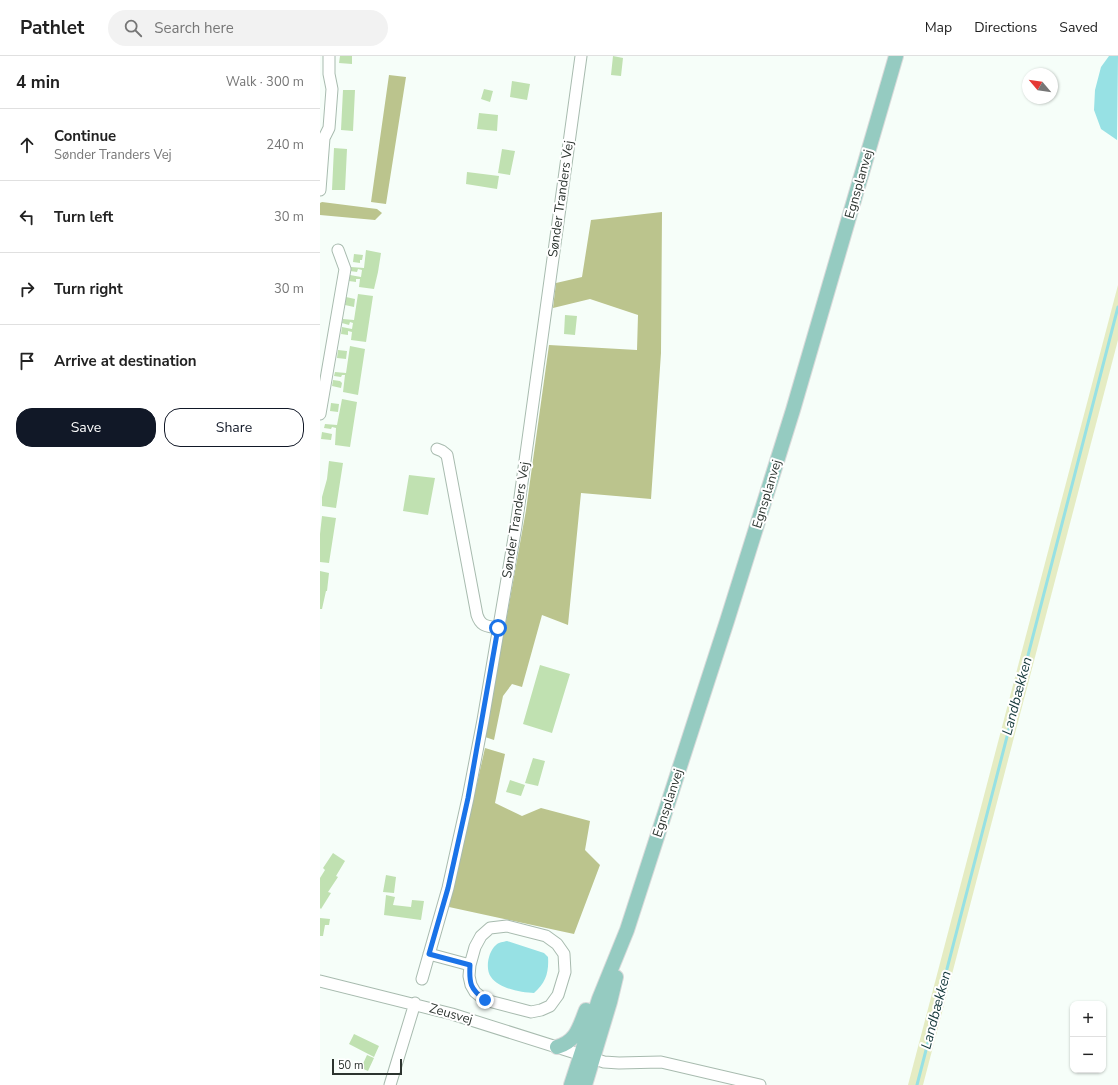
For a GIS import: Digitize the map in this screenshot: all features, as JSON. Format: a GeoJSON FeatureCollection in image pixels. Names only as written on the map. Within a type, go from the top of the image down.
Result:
{"type":"FeatureCollection","features":[{"type":"Feature","properties":{"kind":"main road","name":"Egnsplanvej"},"geometry":{"type":"LineString","coordinates":[[571,1085],[587,1056],[610,1002],[627,930],[727,621],[793,410],[896,56]]}},
{"type":"Feature","properties":{"kind":"main road"},"geometry":{"type":"LineString","coordinates":[[557,1047],[569,1042],[577,1032],[618,931],[650,859]]}},
{"type":"Feature","properties":{"kind":"main road","name":"Egnsplanvej"},"geometry":{"type":"LineString","coordinates":[[585,1085],[587,1056]]}},
{"type":"Feature","properties":{"kind":"street"},"geometry":{"type":"LineString","coordinates":[[320,190],[324,138],[330,128],[332,89],[329,74],[329,56]]}},
{"type":"Feature","properties":{"kind":"street","name":"Sønder Tranders Vej"},"geometry":{"type":"LineString","coordinates":[[422,979],[448,888],[468,798],[516,526],[581,56]]}},
{"type":"Feature","properties":{"kind":"street"},"geometry":{"type":"LineString","coordinates":[[320,414],[345,269],[338,250]]}},
{"type":"Feature","properties":{"kind":"street"},"geometry":{"type":"LineString","coordinates":[[437,449],[447,455],[479,621],[486,626],[498,628]]}},
{"type":"Feature","properties":{"kind":"street"},"geometry":{"type":"LineString","coordinates":[[507,926],[546,936],[557,944],[564,954],[565,972],[558,995],[550,1006],[531,1012],[485,1000],[475,992],[471,985],[469,976],[470,965],[475,946],[481,936],[490,928],[507,926]]}},
{"type":"Feature","properties":{"kind":"street"},"geometry":{"type":"LineString","coordinates":[[429,954],[470,965]]}},
{"type":"Feature","properties":{"kind":"street","name":"Zeusvej"},"geometry":{"type":"LineString","coordinates":[[320,981],[415,1003],[472,1019],[557,1047],[612,1063],[661,1062],[760,1085]]}},
{"type":"Feature","properties":{"kind":"street"},"geometry":{"type":"LineString","coordinates":[[390,1085],[415,1003]]}},
{"type":"Feature","properties":{"kind":"green space"},"geometry":{"type":"Polygon","coordinates":[[[389,75],[406,77],[386,204],[371,202],[389,75]]]}},
{"type":"Feature","properties":{"kind":"green space"},"geometry":{"type":"Polygon","coordinates":[[[322,202],[377,209],[382,213],[375,220],[320,215],[320,203],[322,202]]]}},
{"type":"Feature","properties":{"kind":"green space"},"geometry":{"type":"Polygon","coordinates":[[[662,212],[661,353],[651,499],[581,493],[568,625],[542,615],[522,687],[512,684],[503,696],[494,740],[485,737],[526,510],[549,345],[637,350],[638,315],[590,299],[553,308],[556,283],[582,277],[591,220],[662,212]]]}},
{"type":"Feature","properties":{"kind":"green space"},"geometry":{"type":"Polygon","coordinates":[[[1118,285],[1118,340],[923,1085],[908,1085],[1118,285]]]}},
{"type":"Feature","properties":{"kind":"green space"},"geometry":{"type":"Polygon","coordinates":[[[485,748],[505,754],[495,803],[522,816],[541,808],[590,821],[585,850],[600,865],[574,934],[449,907],[485,748]]]}},
{"type":"Feature","properties":{"kind":"water"},"geometry":{"type":"Polygon","coordinates":[[[1109,56],[1118,56],[1117,140],[1101,129],[1094,110],[1095,90],[1101,67],[1109,56]]]}},
{"type":"Feature","properties":{"kind":"water"},"geometry":{"type":"Polygon","coordinates":[[[507,941],[544,953],[548,957],[546,977],[534,993],[517,991],[504,987],[494,981],[489,974],[488,961],[493,948],[501,942],[507,941]]]}},
{"type":"Feature","properties":{"kind":"building"},"geometry":{"type":"Polygon","coordinates":[[[340,56],[352,56],[352,64],[339,63],[340,56]]]}},
{"type":"Feature","properties":{"kind":"building"},"geometry":{"type":"Polygon","coordinates":[[[613,56],[623,58],[621,76],[611,75],[613,56]]]}},
{"type":"Feature","properties":{"kind":"building"},"geometry":{"type":"Polygon","coordinates":[[[512,81],[530,84],[527,100],[510,97],[512,81]]]}},
{"type":"Feature","properties":{"kind":"building"},"geometry":{"type":"Polygon","coordinates":[[[484,89],[493,91],[490,102],[481,99],[484,89]]]}},
{"type":"Feature","properties":{"kind":"building"},"geometry":{"type":"Polygon","coordinates":[[[343,90],[355,90],[353,131],[341,130],[343,90]]]}},
{"type":"Feature","properties":{"kind":"building"},"geometry":{"type":"Polygon","coordinates":[[[479,113],[498,115],[497,131],[477,129],[479,113]]]}},
{"type":"Feature","properties":{"kind":"building"},"geometry":{"type":"Polygon","coordinates":[[[334,148],[347,149],[345,190],[332,190],[334,148]]]}},
{"type":"Feature","properties":{"kind":"building"},"geometry":{"type":"Polygon","coordinates":[[[502,149],[515,151],[510,175],[498,173],[502,149]]]}},
{"type":"Feature","properties":{"kind":"building"},"geometry":{"type":"Polygon","coordinates":[[[467,172],[499,176],[497,189],[466,184],[467,172]]]}},
{"type":"Feature","properties":{"kind":"building"},"geometry":{"type":"Polygon","coordinates":[[[366,250],[381,253],[374,289],[359,287],[360,279],[356,279],[356,282],[349,281],[350,275],[361,277],[362,270],[358,269],[357,272],[350,271],[351,267],[364,268],[366,250]]]}},
{"type":"Feature","properties":{"kind":"building"},"geometry":{"type":"Polygon","coordinates":[[[354,254],[363,255],[360,263],[353,262],[354,254]]]}},
{"type":"Feature","properties":{"kind":"building"},"geometry":{"type":"Polygon","coordinates":[[[358,294],[373,296],[366,342],[351,340],[352,332],[348,331],[348,335],[341,334],[342,327],[352,329],[353,323],[350,322],[349,325],[342,323],[343,319],[354,320],[358,294]]]}},
{"type":"Feature","properties":{"kind":"building"},"geometry":{"type":"Polygon","coordinates":[[[346,297],[355,299],[354,307],[345,305],[346,297]]]}},
{"type":"Feature","properties":{"kind":"building"},"geometry":{"type":"Polygon","coordinates":[[[565,315],[577,316],[575,335],[564,334],[565,315]]]}},
{"type":"Feature","properties":{"kind":"building"},"geometry":{"type":"Polygon","coordinates":[[[350,346],[365,349],[358,395],[343,392],[345,375],[342,375],[341,377],[334,376],[335,372],[346,373],[350,346]]]}},
{"type":"Feature","properties":{"kind":"building"},"geometry":{"type":"Polygon","coordinates":[[[338,350],[347,351],[346,359],[337,358],[338,350]]]}},
{"type":"Feature","properties":{"kind":"building"},"geometry":{"type":"Polygon","coordinates":[[[333,380],[340,381],[342,383],[341,388],[332,386],[333,380]]]}},
{"type":"Feature","properties":{"kind":"building"},"geometry":{"type":"Polygon","coordinates":[[[342,399],[357,402],[350,447],[335,445],[336,428],[324,428],[325,424],[337,425],[342,399]]]}},
{"type":"Feature","properties":{"kind":"building"},"geometry":{"type":"Polygon","coordinates":[[[331,403],[339,404],[338,412],[330,411],[331,403]]]}},
{"type":"Feature","properties":{"kind":"building"},"geometry":{"type":"Polygon","coordinates":[[[322,432],[332,434],[331,440],[321,439],[322,432]]]}},
{"type":"Feature","properties":{"kind":"building"},"geometry":{"type":"Polygon","coordinates":[[[329,461],[343,463],[336,508],[322,506],[322,497],[327,479],[329,461]]]}},
{"type":"Feature","properties":{"kind":"building"},"geometry":{"type":"Polygon","coordinates":[[[409,475],[435,478],[428,515],[403,511],[409,475]]]}},
{"type":"Feature","properties":{"kind":"building"},"geometry":{"type":"Polygon","coordinates":[[[322,516],[336,518],[329,563],[320,562],[320,534],[322,516]]]}},
{"type":"Feature","properties":{"kind":"building"},"geometry":{"type":"Polygon","coordinates":[[[320,571],[329,573],[327,591],[322,609],[320,609],[320,571]]]}},
{"type":"Feature","properties":{"kind":"building"},"geometry":{"type":"Polygon","coordinates":[[[540,665],[570,674],[552,733],[523,724],[540,665]]]}},
{"type":"Feature","properties":{"kind":"building"},"geometry":{"type":"Polygon","coordinates":[[[533,758],[545,761],[538,786],[525,783],[533,758]]]}},
{"type":"Feature","properties":{"kind":"building"},"geometry":{"type":"Polygon","coordinates":[[[510,780],[525,785],[521,796],[506,792],[510,780]]]}},
{"type":"Feature","properties":{"kind":"building"},"geometry":{"type":"Polygon","coordinates":[[[333,853],[345,861],[336,876],[338,877],[328,892],[331,893],[321,909],[320,878],[325,870],[323,868],[333,853]]]}},
{"type":"Feature","properties":{"kind":"building"},"geometry":{"type":"Polygon","coordinates":[[[386,875],[396,877],[394,893],[383,892],[386,875]]]}},
{"type":"Feature","properties":{"kind":"building"},"geometry":{"type":"Polygon","coordinates":[[[386,895],[395,897],[393,905],[411,907],[412,900],[424,901],[421,920],[384,915],[386,895]]]}},
{"type":"Feature","properties":{"kind":"building"},"geometry":{"type":"Polygon","coordinates":[[[320,918],[330,919],[329,925],[325,925],[323,936],[320,936],[320,918]]]}},
{"type":"Feature","properties":{"kind":"building"},"geometry":{"type":"Polygon","coordinates":[[[354,1034],[379,1046],[374,1057],[349,1044],[354,1034]]]}},
{"type":"Feature","properties":{"kind":"building"},"geometry":{"type":"Polygon","coordinates":[[[367,1055],[374,1058],[368,1071],[361,1068],[367,1055]]]}},
{"type":"Feature","properties":{"kind":"waterway","name":"Landbækken"},"geometry":{"type":"LineString","coordinates":[[917,1085],[1118,307]]}},
{"type":"Feature","properties":{"kind":"route"},"geometry":{"type":"LineString","coordinates":[[485,1000],[475,992],[471,985],[469,976],[470,965],[429,954],[448,888],[468,798],[483,720],[498,628]]}}]}
